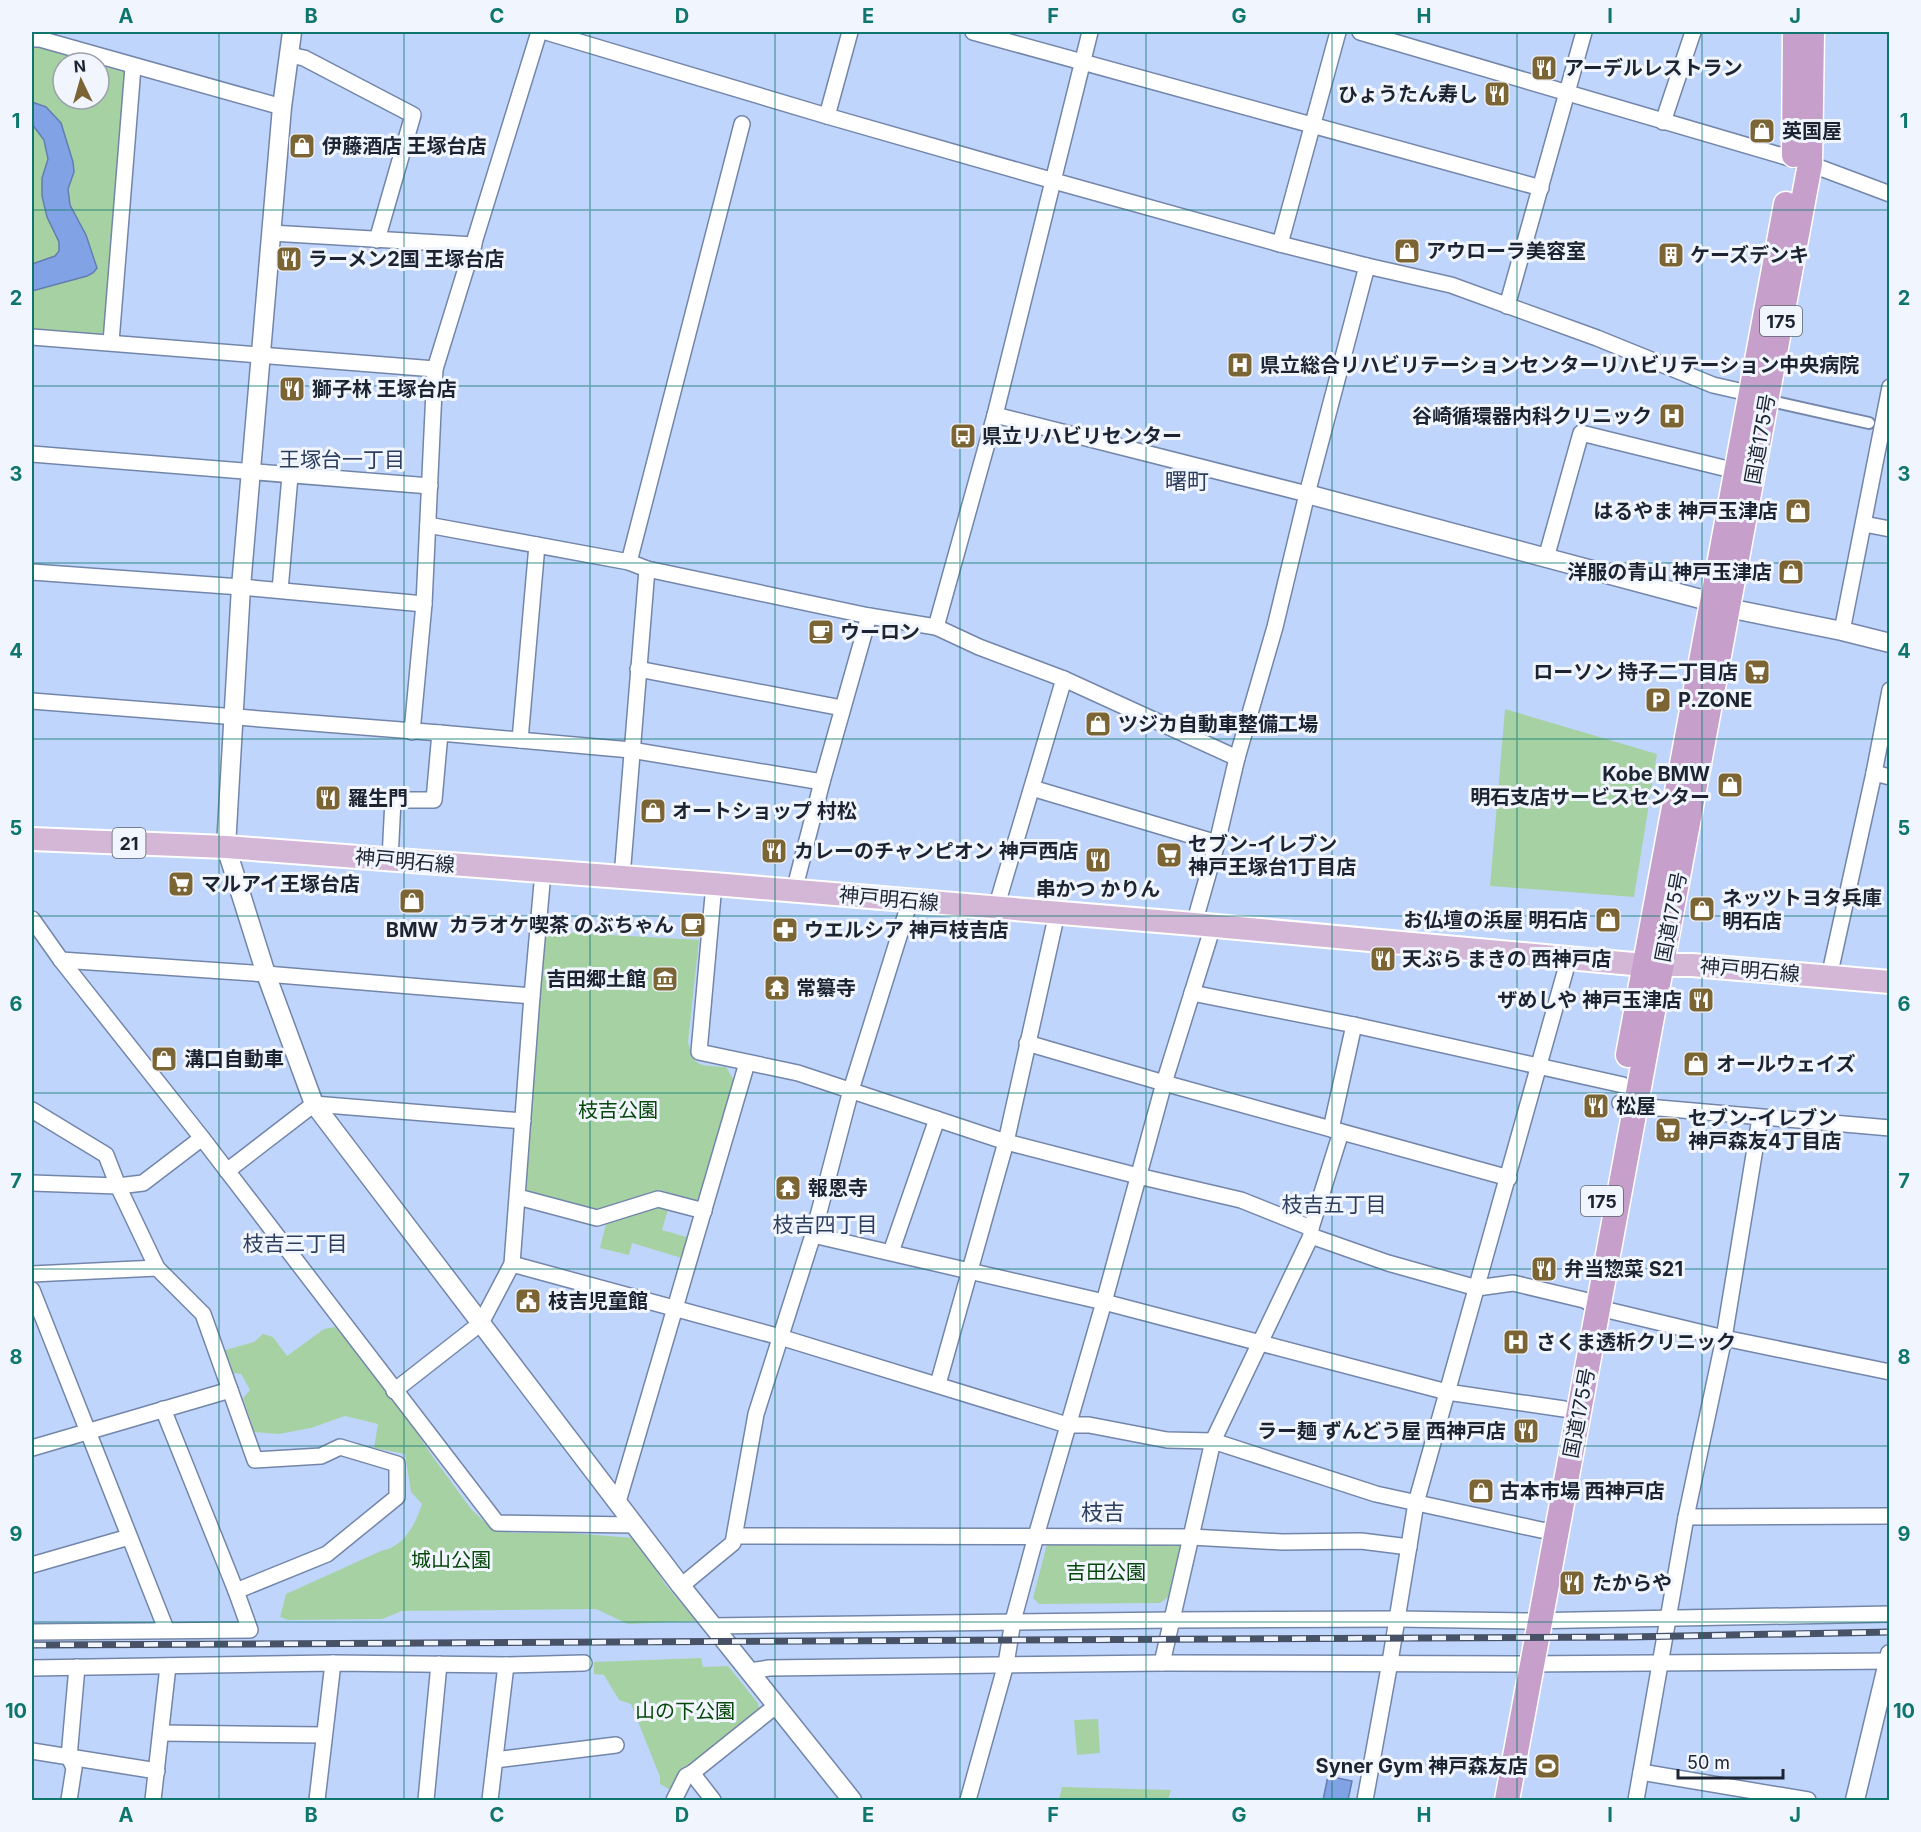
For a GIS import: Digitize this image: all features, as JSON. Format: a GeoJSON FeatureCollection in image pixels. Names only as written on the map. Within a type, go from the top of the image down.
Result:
{"type":"FeatureCollection","features":[{"type":"Feature","properties":{"kind":"highway","name":"国道175号"},"geometry":{"type":"LineString","coordinates":[[1795,32],[1802,163]]}},
{"type":"Feature","properties":{"kind":"highway","name":"国道175号"},"geometry":{"type":"LineString","coordinates":[[1507,1800],[1525,1664],[1592,1304],[1626,1098],[1745,473],[1764,398],[1802,163],[1812,32]]}},
{"type":"Feature","properties":{"kind":"highway","name":"国道175号"},"geometry":{"type":"LineString","coordinates":[[1549,1530],[1564,1409],[1592,1304]]}},
{"type":"Feature","properties":{"kind":"highway","name":"国道175号"},"geometry":{"type":"LineString","coordinates":[[1492,1800],[1525,1664]]}},
{"type":"Feature","properties":{"kind":"main road","name":"神戸明石線"},"geometry":{"type":"LineString","coordinates":[[32,839],[226,847],[390,859],[1204,925],[1653,965],[1692,965],[1890,982]]}},
{"type":"Feature","properties":{"kind":"street"},"geometry":{"type":"LineString","coordinates":[[292,32],[282,107],[250,473],[232,718],[226,847],[266,974],[314,1104],[681,1586],[852,1800]]}},
{"type":"Feature","properties":{"kind":"street"},"geometry":{"type":"LineString","coordinates":[[412,732],[424,603],[435,369],[539,32]]}},
{"type":"Feature","properties":{"kind":"street"},"geometry":{"type":"LineString","coordinates":[[546,32],[1054,181],[1280,244],[1451,285],[1597,338],[1713,385],[1764,398],[1881,421]]}},
{"type":"Feature","properties":{"kind":"street"},"geometry":{"type":"LineString","coordinates":[[827,116],[850,32]]}},
{"type":"Feature","properties":{"kind":"street"},"geometry":{"type":"LineString","coordinates":[[973,32],[1540,188]]}},
{"type":"Feature","properties":{"kind":"street"},"geometry":{"type":"LineString","coordinates":[[936,627],[995,415],[1090,32]]}},
{"type":"Feature","properties":{"kind":"street"},"geometry":{"type":"LineString","coordinates":[[1280,244],[1338,32]]}},
{"type":"Feature","properties":{"kind":"street"},"geometry":{"type":"LineString","coordinates":[[1360,32],[1802,163],[1890,194]]}},
{"type":"Feature","properties":{"kind":"street"},"geometry":{"type":"LineString","coordinates":[[1508,306],[1584,32]]}},
{"type":"Feature","properties":{"kind":"street"},"geometry":{"type":"LineString","coordinates":[[1662,122],[1693,32]]}},
{"type":"Feature","properties":{"kind":"street"},"geometry":{"type":"LineString","coordinates":[[38,36],[133,67],[282,107]]}},
{"type":"Feature","properties":{"kind":"street"},"geometry":{"type":"LineString","coordinates":[[289,55],[304,58],[413,115],[377,240]]}},
{"type":"Feature","properties":{"kind":"street"},"geometry":{"type":"LineString","coordinates":[[111,342],[133,67]]}},
{"type":"Feature","properties":{"kind":"street"},"geometry":{"type":"LineString","coordinates":[[629,562],[742,124]]}},
{"type":"Feature","properties":{"kind":"street"},"geometry":{"type":"LineString","coordinates":[[271,233],[474,245]]}},
{"type":"Feature","properties":{"kind":"street"},"geometry":{"type":"LineString","coordinates":[[968,1800],[1006,1664],[1013,1621],[1035,1536],[1104,1302],[1164,1083],[1192,993],[1217,843],[1237,758],[1275,627],[1307,494],[1367,266]]}},
{"type":"Feature","properties":{"kind":"street"},"geometry":{"type":"LineString","coordinates":[[32,337],[435,369]]}},
{"type":"Feature","properties":{"kind":"street"},"geometry":{"type":"LineString","coordinates":[[1842,631],[1864,524],[1881,421],[1890,387]]}},
{"type":"Feature","properties":{"kind":"street"},"geometry":{"type":"LineString","coordinates":[[995,415],[1307,494],[1720,605],[1842,631],[1890,644]]}},
{"type":"Feature","properties":{"kind":"street"},"geometry":{"type":"LineString","coordinates":[[1546,558],[1581,433],[1745,473]]}},
{"type":"Feature","properties":{"kind":"street"},"geometry":{"type":"LineString","coordinates":[[32,454],[430,486]]}},
{"type":"Feature","properties":{"kind":"street"},"geometry":{"type":"LineString","coordinates":[[280,590],[290,476]]}},
{"type":"Feature","properties":{"kind":"street"},"geometry":{"type":"LineString","coordinates":[[1864,524],[1890,529]]}},
{"type":"Feature","properties":{"kind":"street"},"geometry":{"type":"LineString","coordinates":[[428,525],[629,562],[647,569],[869,616],[936,627],[979,647],[1064,679],[1237,758]]}},
{"type":"Feature","properties":{"kind":"street"},"geometry":{"type":"LineString","coordinates":[[520,740],[537,545]]}},
{"type":"Feature","properties":{"kind":"street"},"geometry":{"type":"LineString","coordinates":[[622,877],[647,569]]}},
{"type":"Feature","properties":{"kind":"street"},"geometry":{"type":"LineString","coordinates":[[32,572],[424,603]]}},
{"type":"Feature","properties":{"kind":"street"},"geometry":{"type":"LineString","coordinates":[[794,891],[869,616]]}},
{"type":"Feature","properties":{"kind":"street"},"geometry":{"type":"LineString","coordinates":[[638,669],[843,708]]}},
{"type":"Feature","properties":{"kind":"street"},"geometry":{"type":"LineString","coordinates":[[996,908],[1064,679]]}},
{"type":"Feature","properties":{"kind":"street"},"geometry":{"type":"LineString","coordinates":[[1828,977],[1874,773],[1890,690]]}},
{"type":"Feature","properties":{"kind":"street"},"geometry":{"type":"LineString","coordinates":[[32,701],[631,750],[822,782]]}},
{"type":"Feature","properties":{"kind":"street"},"geometry":{"type":"LineString","coordinates":[[390,859],[393,800],[434,800],[440,733]]}},
{"type":"Feature","properties":{"kind":"street"},"geometry":{"type":"LineString","coordinates":[[1874,773],[1890,777]]}},
{"type":"Feature","properties":{"kind":"street"},"geometry":{"type":"LineString","coordinates":[[1032,788],[1217,843]]}},
{"type":"Feature","properties":{"kind":"street"},"geometry":{"type":"LineString","coordinates":[[394,1391],[481,1323],[512,1264],[543,872]]}},
{"type":"Feature","properties":{"kind":"street"},"geometry":{"type":"LineString","coordinates":[[714,884],[699,1052],[798,1073],[1006,1142],[1241,1200],[1311,1232],[1388,1263],[1477,1288],[1513,1283],[1724,1338],[1890,1372]]}},
{"type":"Feature","properties":{"kind":"street"},"geometry":{"type":"LineString","coordinates":[[681,1586],[733,1543],[756,1414],[813,1235],[851,1090],[910,902]]}},
{"type":"Feature","properties":{"kind":"street"},"geometry":{"type":"LineString","coordinates":[[938,1384],[1006,1142],[1057,913]]}},
{"type":"Feature","properties":{"kind":"street"},"geometry":{"type":"LineString","coordinates":[[32,919],[61,960],[202,1138],[497,1523],[635,1525]]}},
{"type":"Feature","properties":{"kind":"street"},"geometry":{"type":"LineString","coordinates":[[1365,1800],[1398,1619],[1416,1503],[1569,958]]}},
{"type":"Feature","properties":{"kind":"street"},"geometry":{"type":"LineString","coordinates":[[61,960],[532,996]]}},
{"type":"Feature","properties":{"kind":"street"},"geometry":{"type":"LineString","coordinates":[[1192,993],[1539,1065],[1626,1098],[1760,1118],[1890,1128]]}},
{"type":"Feature","properties":{"kind":"street"},"geometry":{"type":"LineString","coordinates":[[1162,1663],[1213,1441],[1311,1232],[1336,1131],[1354,1025]]}},
{"type":"Feature","properties":{"kind":"street"},"geometry":{"type":"LineString","coordinates":[[1027,1043],[1509,1178]]}},
{"type":"Feature","properties":{"kind":"street"},"geometry":{"type":"LineString","coordinates":[[618,1502],[747,1063]]}},
{"type":"Feature","properties":{"kind":"street"},"geometry":{"type":"LineString","coordinates":[[227,1171],[314,1104],[523,1121]]}},
{"type":"Feature","properties":{"kind":"street"},"geometry":{"type":"LineString","coordinates":[[32,1110],[106,1155],[118,1186],[157,1268],[203,1314],[255,1460],[321,1456],[340,1448],[397,1464],[398,1497],[327,1554],[236,1591]]}},
{"type":"Feature","properties":{"kind":"street"},"geometry":{"type":"LineString","coordinates":[[1636,1800],[1686,1517],[1724,1338],[1760,1118]]}},
{"type":"Feature","properties":{"kind":"street"},"geometry":{"type":"LineString","coordinates":[[891,1252],[937,1119]]}},
{"type":"Feature","properties":{"kind":"street"},"geometry":{"type":"LineString","coordinates":[[32,1183],[118,1186],[143,1183],[202,1138]]}},
{"type":"Feature","properties":{"kind":"street"},"geometry":{"type":"LineString","coordinates":[[518,1197],[597,1218],[658,1199],[704,1211]]}},
{"type":"Feature","properties":{"kind":"street"},"geometry":{"type":"LineString","coordinates":[[813,1235],[1104,1302],[1447,1392],[1564,1409]]}},
{"type":"Feature","properties":{"kind":"street"},"geometry":{"type":"LineString","coordinates":[[512,1264],[780,1337],[1068,1425],[1089,1425],[1167,1440],[1213,1441],[1376,1494],[1549,1530]]}},
{"type":"Feature","properties":{"kind":"street"},"geometry":{"type":"LineString","coordinates":[[32,1274],[157,1268]]}},
{"type":"Feature","properties":{"kind":"street"},"geometry":{"type":"LineString","coordinates":[[32,1290],[166,1629]]}},
{"type":"Feature","properties":{"kind":"street"},"geometry":{"type":"LineString","coordinates":[[32,1448],[230,1390]]}},
{"type":"Feature","properties":{"kind":"street"},"geometry":{"type":"LineString","coordinates":[[32,1632],[249,1630],[236,1591],[163,1409]]}},
{"type":"Feature","properties":{"kind":"street"},"geometry":{"type":"LineString","coordinates":[[1686,1517],[1890,1516]]}},
{"type":"Feature","properties":{"kind":"street"},"geometry":{"type":"LineString","coordinates":[[735,1536],[1191,1537],[1282,1542],[1361,1541],[1409,1547]]}},
{"type":"Feature","properties":{"kind":"street"},"geometry":{"type":"LineString","coordinates":[[32,1565],[129,1537]]}},
{"type":"Feature","properties":{"kind":"street"},"geometry":{"type":"LineString","coordinates":[[713,1626],[1172,1620],[1668,1620],[1890,1614]]}},
{"type":"Feature","properties":{"kind":"street"},"geometry":{"type":"LineString","coordinates":[[750,1671],[769,1668],[1006,1664],[1390,1662],[1525,1664],[1889,1658],[1855,1800]]}},
{"type":"Feature","properties":{"kind":"street"},"geometry":{"type":"LineString","coordinates":[[317,1800],[333,1663]]}},
{"type":"Feature","properties":{"kind":"street"},"geometry":{"type":"LineString","coordinates":[[32,1668],[333,1663],[584,1664]]}},
{"type":"Feature","properties":{"kind":"street"},"geometry":{"type":"LineString","coordinates":[[426,1800],[439,1664]]}},
{"type":"Feature","properties":{"kind":"street"},"geometry":{"type":"LineString","coordinates":[[490,1800],[506,1665]]}},
{"type":"Feature","properties":{"kind":"street"},"geometry":{"type":"LineString","coordinates":[[153,1800],[168,1666]]}},
{"type":"Feature","properties":{"kind":"street"},"geometry":{"type":"LineString","coordinates":[[69,1800],[74,1768],[69,1757],[77,1667]]}},
{"type":"Feature","properties":{"kind":"street"},"geometry":{"type":"LineString","coordinates":[[674,1800],[686,1776],[777,1705]]}},
{"type":"Feature","properties":{"kind":"street"},"geometry":{"type":"LineString","coordinates":[[162,1733],[324,1735]]}},
{"type":"Feature","properties":{"kind":"street"},"geometry":{"type":"LineString","coordinates":[[495,1760],[616,1745]]}},
{"type":"Feature","properties":{"kind":"street"},"geometry":{"type":"LineString","coordinates":[[32,1751],[157,1771]]}},
{"type":"Feature","properties":{"kind":"street"},"geometry":{"type":"LineString","coordinates":[[1641,1772],[1808,1800]]}},
{"type":"Feature","properties":{"kind":"street"},"geometry":{"type":"LineString","coordinates":[[692,1773],[713,1800]]}},
{"type":"Feature","properties":{"kind":"green space"},"geometry":{"type":"Polygon","coordinates":[[[32,45],[58,51],[51,51],[51,111],[111,111],[111,63],[123,66],[127,78],[108,328],[98,336],[32,330],[32,45]]]}},
{"type":"Feature","properties":{"kind":"green space"},"geometry":{"type":"Polygon","coordinates":[[[1505,709],[1657,754],[1634,897],[1490,886],[1505,709]]]}},
{"type":"Feature","properties":{"kind":"green space","name":"枝吉公園"},"geometry":{"type":"Polygon","coordinates":[[[544,931],[699,940],[688,1042],[690,1051],[700,1064],[726,1067],[735,1082],[704,1192],[696,1202],[658,1189],[653,1202],[669,1206],[662,1230],[690,1238],[685,1259],[632,1243],[629,1255],[600,1248],[608,1215],[529,1192],[523,1186],[544,931]]]}},
{"type":"Feature","properties":{"kind":"green space","name":"城山公園"},"geometry":{"type":"Polygon","coordinates":[[[335,1327],[379,1377],[471,1509],[492,1529],[513,1533],[568,1533],[635,1538],[665,1584],[696,1621],[628,1624],[596,1609],[402,1611],[382,1619],[288,1620],[280,1617],[286,1594],[396,1545],[408,1534],[422,1504],[411,1492],[405,1454],[374,1448],[378,1424],[345,1416],[311,1428],[279,1434],[254,1432],[243,1398],[250,1390],[241,1374],[232,1373],[222,1351],[254,1342],[263,1334],[273,1337],[287,1356],[324,1329],[335,1327]]]}},
{"type":"Feature","properties":{"kind":"green space","name":"吉田公園"},"geometry":{"type":"Polygon","coordinates":[[[1175,1540],[1180,1547],[1168,1597],[1160,1603],[1039,1604],[1033,1598],[1047,1544],[1052,1541],[1175,1540]]]}},
{"type":"Feature","properties":{"kind":"green space","name":"山の下公園"},"geometry":{"type":"Polygon","coordinates":[[[701,1658],[703,1667],[728,1666],[757,1702],[761,1712],[694,1764],[684,1767],[675,1788],[669,1789],[660,1784],[660,1777],[631,1704],[619,1700],[604,1675],[594,1674],[594,1662],[701,1658]]]}},
{"type":"Feature","properties":{"kind":"green space"},"geometry":{"type":"Polygon","coordinates":[[[1098,1719],[1100,1753],[1077,1755],[1074,1720],[1098,1719]]]}},
{"type":"Feature","properties":{"kind":"green space"},"geometry":{"type":"Polygon","coordinates":[[[1062,1787],[1171,1790],[1168,1800],[1059,1800],[1062,1787]]]}},
{"type":"Feature","properties":{"kind":"water"},"geometry":{"type":"Polygon","coordinates":[[[32,102],[46,107],[61,123],[73,162],[74,172],[68,189],[70,205],[86,235],[97,268],[87,276],[32,291],[32,264],[55,256],[59,251],[59,242],[47,217],[42,196],[42,178],[48,159],[44,140],[32,124],[32,102]]]}},
{"type":"Feature","properties":{"kind":"water"},"geometry":{"type":"Polygon","coordinates":[[[1328,1776],[1352,1781],[1348,1800],[1323,1800],[1328,1776]]]}},
{"type":"Feature","properties":{"kind":"railway"},"geometry":{"type":"LineString","coordinates":[[32,1645],[1629,1637],[1890,1632]]}},
{"type":"Feature","properties":{"kind":"place","name":"アーデルレストラン"},"geometry":{"type":"Point","coordinates":[1544,68]}},
{"type":"Feature","properties":{"kind":"place","name":"ひょうたん寿し"},"geometry":{"type":"Point","coordinates":[1497,94]}},
{"type":"Feature","properties":{"kind":"place","name":"英国屋"},"geometry":{"type":"Point","coordinates":[1762,131]}},
{"type":"Feature","properties":{"kind":"place","name":"伊藤酒店 王塚台店"},"geometry":{"type":"Point","coordinates":[302,146]}},
{"type":"Feature","properties":{"kind":"place","name":"アウローラ美容室"},"geometry":{"type":"Point","coordinates":[1407,251]}},
{"type":"Feature","properties":{"kind":"place","name":"ケーズデンキ"},"geometry":{"type":"Point","coordinates":[1671,255]}},
{"type":"Feature","properties":{"kind":"place","name":"ラーメン2国 王塚台店"},"geometry":{"type":"Point","coordinates":[289,259]}},
{"type":"Feature","properties":{"kind":"place","name":"県立総合リハビリテーションセンターリハビリテーション中央病院"},"geometry":{"type":"Point","coordinates":[1240,365]}},
{"type":"Feature","properties":{"kind":"place","name":"獅子林 王塚台店"},"geometry":{"type":"Point","coordinates":[292,389]}},
{"type":"Feature","properties":{"kind":"place","name":"谷崎循環器内科クリニック"},"geometry":{"type":"Point","coordinates":[1672,416]}},
{"type":"Feature","properties":{"kind":"place","name":"県立リハビリセンター"},"geometry":{"type":"Point","coordinates":[963,436]}},
{"type":"Feature","properties":{"kind":"place","name":"はるやま 神戸玉津店"},"geometry":{"type":"Point","coordinates":[1798,511]}},
{"type":"Feature","properties":{"kind":"place","name":"洋服の青山 神戸玉津店"},"geometry":{"type":"Point","coordinates":[1791,572]}},
{"type":"Feature","properties":{"kind":"place","name":"ウーロン"},"geometry":{"type":"Point","coordinates":[821,632]}},
{"type":"Feature","properties":{"kind":"place","name":"ローソン 持子二丁目店"},"geometry":{"type":"Point","coordinates":[1757,672]}},
{"type":"Feature","properties":{"kind":"place","name":"P.ZONE"},"geometry":{"type":"Point","coordinates":[1658,700]}},
{"type":"Feature","properties":{"kind":"place","name":"ツジカ自動車整備工場"},"geometry":{"type":"Point","coordinates":[1098,724]}},
{"type":"Feature","properties":{"kind":"place","name":"Kobe BMW 明石支店サービスセンター"},"geometry":{"type":"Point","coordinates":[1730,785]}},
{"type":"Feature","properties":{"kind":"place","name":"羅生門"},"geometry":{"type":"Point","coordinates":[328,798]}},
{"type":"Feature","properties":{"kind":"place","name":"オートショップ 村松"},"geometry":{"type":"Point","coordinates":[653,811]}},
{"type":"Feature","properties":{"kind":"place","name":"カレーのチャンピオン 神戸西店"},"geometry":{"type":"Point","coordinates":[774,851]}},
{"type":"Feature","properties":{"kind":"place","name":"セブン-イレブン 神戸王塚台1丁目店"},"geometry":{"type":"Point","coordinates":[1169,855]}},
{"type":"Feature","properties":{"kind":"place","name":"串かつ かりん"},"geometry":{"type":"Point","coordinates":[1098,860]}},
{"type":"Feature","properties":{"kind":"place","name":"マルアイ王塚台店"},"geometry":{"type":"Point","coordinates":[181,884]}},
{"type":"Feature","properties":{"kind":"place","name":"BMW"},"geometry":{"type":"Point","coordinates":[412,901]}},
{"type":"Feature","properties":{"kind":"place","name":"ネッツトヨタ兵庫 明石店"},"geometry":{"type":"Point","coordinates":[1702,909]}},
{"type":"Feature","properties":{"kind":"place","name":"お仏壇の浜屋 明石店"},"geometry":{"type":"Point","coordinates":[1608,920]}},
{"type":"Feature","properties":{"kind":"place","name":"カラオケ喫茶 のぶちゃん"},"geometry":{"type":"Point","coordinates":[693,925]}},
{"type":"Feature","properties":{"kind":"place","name":"ウエルシア 神戸枝吉店"},"geometry":{"type":"Point","coordinates":[785,930]}},
{"type":"Feature","properties":{"kind":"place","name":"天ぷら まきの 西神戸店"},"geometry":{"type":"Point","coordinates":[1383,959]}},
{"type":"Feature","properties":{"kind":"place","name":"吉田郷土館"},"geometry":{"type":"Point","coordinates":[665,979]}},
{"type":"Feature","properties":{"kind":"place","name":"常纂寺"},"geometry":{"type":"Point","coordinates":[777,988]}},
{"type":"Feature","properties":{"kind":"place","name":"ザめしや 神戸玉津店"},"geometry":{"type":"Point","coordinates":[1701,1000]}},
{"type":"Feature","properties":{"kind":"place","name":"溝口自動車"},"geometry":{"type":"Point","coordinates":[164,1059]}},
{"type":"Feature","properties":{"kind":"place","name":"オールウェイズ"},"geometry":{"type":"Point","coordinates":[1696,1064]}},
{"type":"Feature","properties":{"kind":"place","name":"松屋"},"geometry":{"type":"Point","coordinates":[1596,1106]}},
{"type":"Feature","properties":{"kind":"place","name":"セブン-イレブン 神戸森友4丁目店"},"geometry":{"type":"Point","coordinates":[1668,1130]}},
{"type":"Feature","properties":{"kind":"place","name":"報恩寺"},"geometry":{"type":"Point","coordinates":[788,1188]}},
{"type":"Feature","properties":{"kind":"place","name":"弁当惣菜 S21"},"geometry":{"type":"Point","coordinates":[1544,1269]}},
{"type":"Feature","properties":{"kind":"place","name":"枝吉児童館"},"geometry":{"type":"Point","coordinates":[528,1301]}},
{"type":"Feature","properties":{"kind":"place","name":"さくま透析クリニック"},"geometry":{"type":"Point","coordinates":[1516,1342]}},
{"type":"Feature","properties":{"kind":"place","name":"ラー麺 ずんどう屋 西神戸店"},"geometry":{"type":"Point","coordinates":[1526,1431]}},
{"type":"Feature","properties":{"kind":"place","name":"古本市場 西神戸店"},"geometry":{"type":"Point","coordinates":[1481,1491]}},
{"type":"Feature","properties":{"kind":"place","name":"たからや"},"geometry":{"type":"Point","coordinates":[1572,1583]}},
{"type":"Feature","properties":{"kind":"place","name":"Syner Gym 神戸森友店"},"geometry":{"type":"Point","coordinates":[1547,1766]}},
{"type":"Feature","properties":{"kind":"district","name":"王塚台一丁目"},"geometry":{"type":"Point","coordinates":[342,459]}},
{"type":"Feature","properties":{"kind":"district","name":"曙町"},"geometry":{"type":"Point","coordinates":[1187,481]}},
{"type":"Feature","properties":{"kind":"district","name":"枝吉五丁目"},"geometry":{"type":"Point","coordinates":[1334,1204]}},
{"type":"Feature","properties":{"kind":"district","name":"枝吉四丁目"},"geometry":{"type":"Point","coordinates":[825,1224]}},
{"type":"Feature","properties":{"kind":"district","name":"枝吉三丁目"},"geometry":{"type":"Point","coordinates":[295,1243]}},
{"type":"Feature","properties":{"kind":"district","name":"枝吉"},"geometry":{"type":"Point","coordinates":[1103,1512]}}]}
